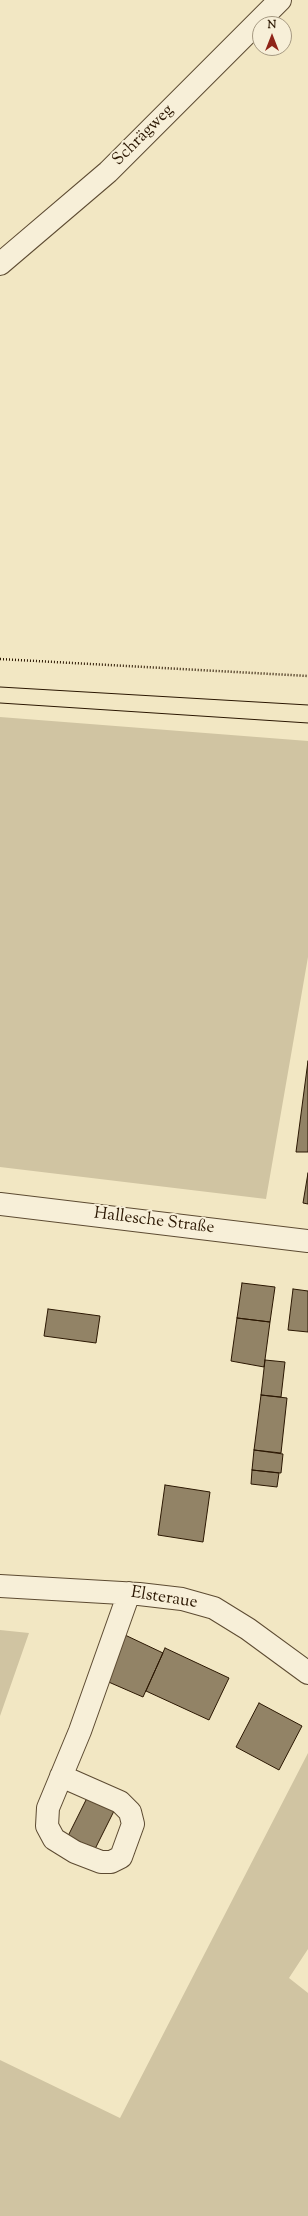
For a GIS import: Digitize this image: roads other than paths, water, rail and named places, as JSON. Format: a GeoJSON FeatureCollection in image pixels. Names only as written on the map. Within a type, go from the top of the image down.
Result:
{"type":"FeatureCollection","features":[{"type":"Feature","properties":{"kind":"street","name":"Schrägweg"},"geometry":{"type":"LineString","coordinates":[[0,264],[108,172],[280,0]]}},
{"type":"Feature","properties":{"kind":"street","name":"Hallesche Straße"},"geometry":{"type":"LineString","coordinates":[[0,1204],[308,1241]]}},
{"type":"Feature","properties":{"kind":"street","name":"Elsteraue"},"geometry":{"type":"LineString","coordinates":[[0,1586],[129,1593],[182,1599],[214,1608],[248,1629],[308,1673]]}},
{"type":"Feature","properties":{"kind":"street"},"geometry":{"type":"LineString","coordinates":[[61,1776],[80,1731],[129,1593]]}},
{"type":"Feature","properties":{"kind":"tram line"},"geometry":{"type":"LineString","coordinates":[[0,687],[308,705]]}},
{"type":"Feature","properties":{"kind":"tram line"},"geometry":{"type":"LineString","coordinates":[[0,703],[308,723]]}}]}
